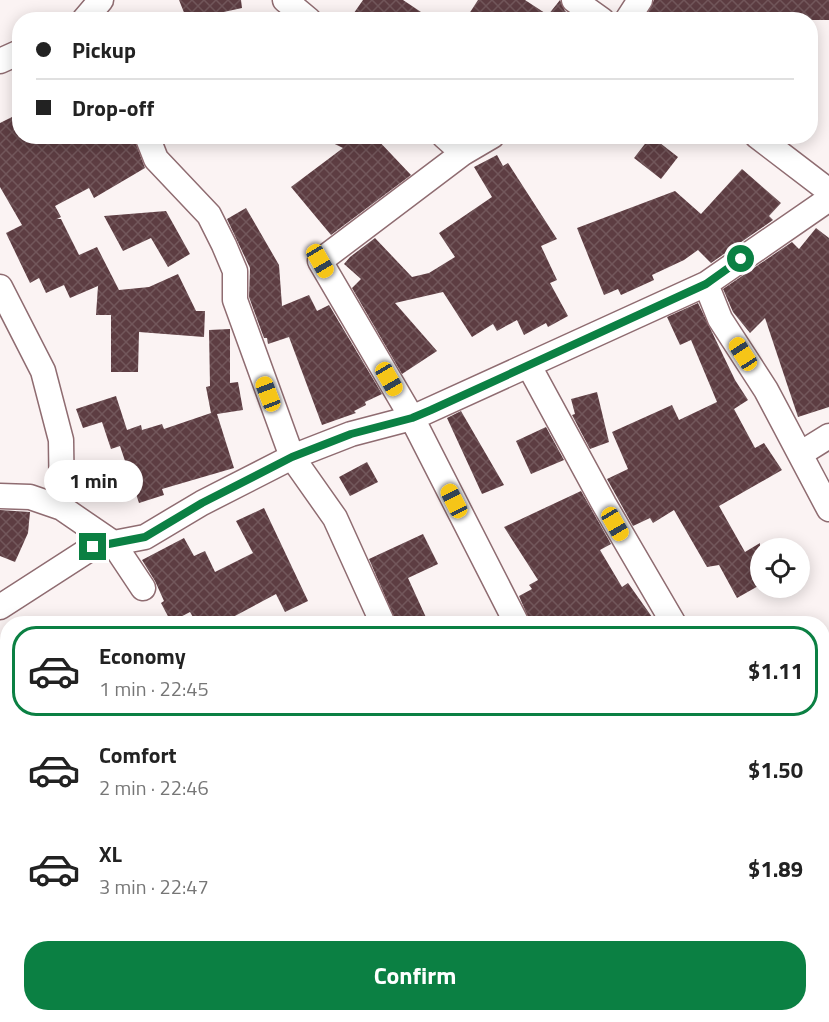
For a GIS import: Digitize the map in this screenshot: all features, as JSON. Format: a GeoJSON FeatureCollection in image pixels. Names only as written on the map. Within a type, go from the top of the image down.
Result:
{"type":"FeatureCollection","features":[{"type":"Feature","properties":{"kind":"street"},"geometry":{"type":"LineString","coordinates":[[285,0],[299,12]]}},
{"type":"Feature","properties":{"kind":"street"},"geometry":{"type":"LineString","coordinates":[[574,0],[591,12]]}},
{"type":"Feature","properties":{"kind":"street"},"geometry":{"type":"LineString","coordinates":[[150,144],[156,159],[209,215],[224,245],[236,271],[235,300],[292,457],[335,518],[378,616]]}},
{"type":"Feature","properties":{"kind":"street"},"geometry":{"type":"LineString","coordinates":[[453,144],[463,153]]}},
{"type":"Feature","properties":{"kind":"street"},"geometry":{"type":"LineString","coordinates":[[478,144],[463,153],[320,261],[412,418],[513,616]]}},
{"type":"Feature","properties":{"kind":"street"},"geometry":{"type":"LineString","coordinates":[[767,144],[829,191]]}},
{"type":"Feature","properties":{"kind":"street"},"geometry":{"type":"LineString","coordinates":[[0,607],[93,547],[145,537],[202,503],[292,457],[351,434],[412,418],[706,284],[829,199]]}},
{"type":"Feature","properties":{"kind":"street"},"geometry":{"type":"LineString","coordinates":[[706,284],[720,319],[766,390],[829,509]]}},
{"type":"Feature","properties":{"kind":"street"},"geometry":{"type":"LineString","coordinates":[[0,287],[43,371],[61,440],[62,508]]}},
{"type":"Feature","properties":{"kind":"street"},"geometry":{"type":"LineString","coordinates":[[529,366],[604,504],[669,616]]}},
{"type":"Feature","properties":{"kind":"street"},"geometry":{"type":"LineString","coordinates":[[800,454],[829,436]]}},
{"type":"Feature","properties":{"kind":"street"},"geometry":{"type":"LineString","coordinates":[[0,496],[30,497],[62,508],[113,543],[143,588]]}},
{"type":"Feature","properties":{"kind":"building"},"geometry":{"type":"Polygon","coordinates":[[[179,0],[241,0],[242,8],[224,12],[184,12],[179,0]]]}},
{"type":"Feature","properties":{"kind":"building"},"geometry":{"type":"Polygon","coordinates":[[[363,0],[403,0],[421,12],[355,12],[363,0]]]}},
{"type":"Feature","properties":{"kind":"building"},"geometry":{"type":"Polygon","coordinates":[[[478,0],[525,0],[543,12],[470,12],[478,0]]]}},
{"type":"Feature","properties":{"kind":"building"},"geometry":{"type":"Polygon","coordinates":[[[560,0],[566,12],[550,12],[560,0]]]}},
{"type":"Feature","properties":{"kind":"building"},"geometry":{"type":"Polygon","coordinates":[[[654,0],[829,0],[829,20],[818,20],[818,12],[648,12],[654,0]]]}},
{"type":"Feature","properties":{"kind":"building"},"geometry":{"type":"Polygon","coordinates":[[[12,117],[12,144],[136,144],[145,168],[94,198],[89,188],[55,206],[61,217],[57,219],[61,219],[79,255],[97,247],[119,290],[149,287],[178,274],[196,311],[205,311],[204,337],[139,332],[138,372],[111,372],[111,315],[96,315],[98,286],[70,298],[64,285],[46,293],[39,278],[30,283],[6,233],[22,225],[0,187],[0,123],[12,117]]]}},
{"type":"Feature","properties":{"kind":"building"},"geometry":{"type":"Polygon","coordinates":[[[335,144],[382,144],[411,175],[331,235],[291,187],[343,148],[335,144]]]}},
{"type":"Feature","properties":{"kind":"building"},"geometry":{"type":"Polygon","coordinates":[[[645,144],[661,144],[678,157],[661,179],[634,158],[645,144]]]}},
{"type":"Feature","properties":{"kind":"building"},"geometry":{"type":"Polygon","coordinates":[[[497,155],[503,166],[508,163],[557,239],[541,246],[557,280],[550,283],[568,316],[548,327],[546,323],[524,335],[517,320],[497,331],[493,324],[472,337],[443,292],[395,303],[437,351],[402,374],[352,288],[361,279],[344,264],[375,238],[412,277],[429,273],[455,257],[439,233],[492,197],[474,167],[497,155]]]}},
{"type":"Feature","properties":{"kind":"building"},"geometry":{"type":"Polygon","coordinates":[[[742,169],[781,203],[769,216],[773,220],[711,263],[698,250],[684,260],[652,275],[654,280],[621,295],[618,289],[604,295],[577,228],[675,191],[701,214],[742,169]]]}},
{"type":"Feature","properties":{"kind":"building"},"geometry":{"type":"Polygon","coordinates":[[[246,208],[279,265],[282,306],[309,295],[317,311],[329,305],[382,394],[365,402],[366,405],[354,411],[356,413],[322,425],[289,337],[268,344],[267,338],[264,338],[249,297],[250,268],[227,219],[246,208]]]}},
{"type":"Feature","properties":{"kind":"building"},"geometry":{"type":"Polygon","coordinates":[[[166,211],[190,254],[168,267],[151,238],[123,251],[104,216],[166,211]]]}},
{"type":"Feature","properties":{"kind":"building"},"geometry":{"type":"Polygon","coordinates":[[[816,228],[829,238],[829,407],[798,417],[765,318],[750,333],[733,312],[723,289],[792,242],[799,249],[816,228]]]}},
{"type":"Feature","properties":{"kind":"building"},"geometry":{"type":"Polygon","coordinates":[[[698,303],[735,380],[748,400],[734,409],[755,448],[764,443],[782,470],[719,506],[745,552],[750,549],[750,591],[737,598],[719,565],[707,567],[674,510],[653,523],[650,518],[633,526],[607,479],[628,469],[612,432],[672,405],[679,420],[717,402],[691,340],[680,345],[667,317],[698,303]]]}},
{"type":"Feature","properties":{"kind":"building"},"geometry":{"type":"Polygon","coordinates":[[[230,329],[230,383],[238,382],[243,410],[217,414],[234,468],[162,489],[164,495],[139,503],[120,446],[111,449],[102,422],[83,428],[76,409],[116,396],[127,430],[141,425],[142,430],[162,424],[164,429],[211,413],[206,387],[210,386],[209,330],[230,329]]]}},
{"type":"Feature","properties":{"kind":"building"},"geometry":{"type":"Polygon","coordinates":[[[597,392],[609,442],[590,449],[572,415],[575,414],[571,399],[597,392]]]}},
{"type":"Feature","properties":{"kind":"building"},"geometry":{"type":"Polygon","coordinates":[[[461,411],[504,485],[482,494],[447,418],[461,411]]]}},
{"type":"Feature","properties":{"kind":"building"},"geometry":{"type":"Polygon","coordinates":[[[546,427],[564,460],[531,474],[516,441],[546,427]]]}},
{"type":"Feature","properties":{"kind":"building"},"geometry":{"type":"Polygon","coordinates":[[[367,462],[378,482],[350,496],[339,477],[367,462]]]}},
{"type":"Feature","properties":{"kind":"building"},"geometry":{"type":"Polygon","coordinates":[[[581,491],[611,544],[600,550],[622,587],[628,583],[651,616],[528,616],[519,596],[532,589],[529,585],[538,580],[504,527],[581,491]]]}},
{"type":"Feature","properties":{"kind":"building"},"geometry":{"type":"Polygon","coordinates":[[[264,508],[308,601],[285,612],[276,594],[235,616],[192,616],[190,612],[182,616],[168,616],[161,603],[164,601],[155,581],[142,560],[184,538],[194,556],[205,551],[215,572],[253,553],[236,521],[264,508]]]}},
{"type":"Feature","properties":{"kind":"building"},"geometry":{"type":"Polygon","coordinates":[[[0,510],[30,512],[28,533],[15,562],[0,556],[0,510]]]}},
{"type":"Feature","properties":{"kind":"building"},"geometry":{"type":"Polygon","coordinates":[[[423,534],[438,564],[408,578],[425,616],[394,616],[369,559],[423,534]]]}},
{"type":"Feature","properties":{"kind":"route"},"geometry":{"type":"LineString","coordinates":[[93,547],[145,537],[202,503],[292,457],[351,434],[412,418],[431,410],[706,284],[741,259]]}}]}
